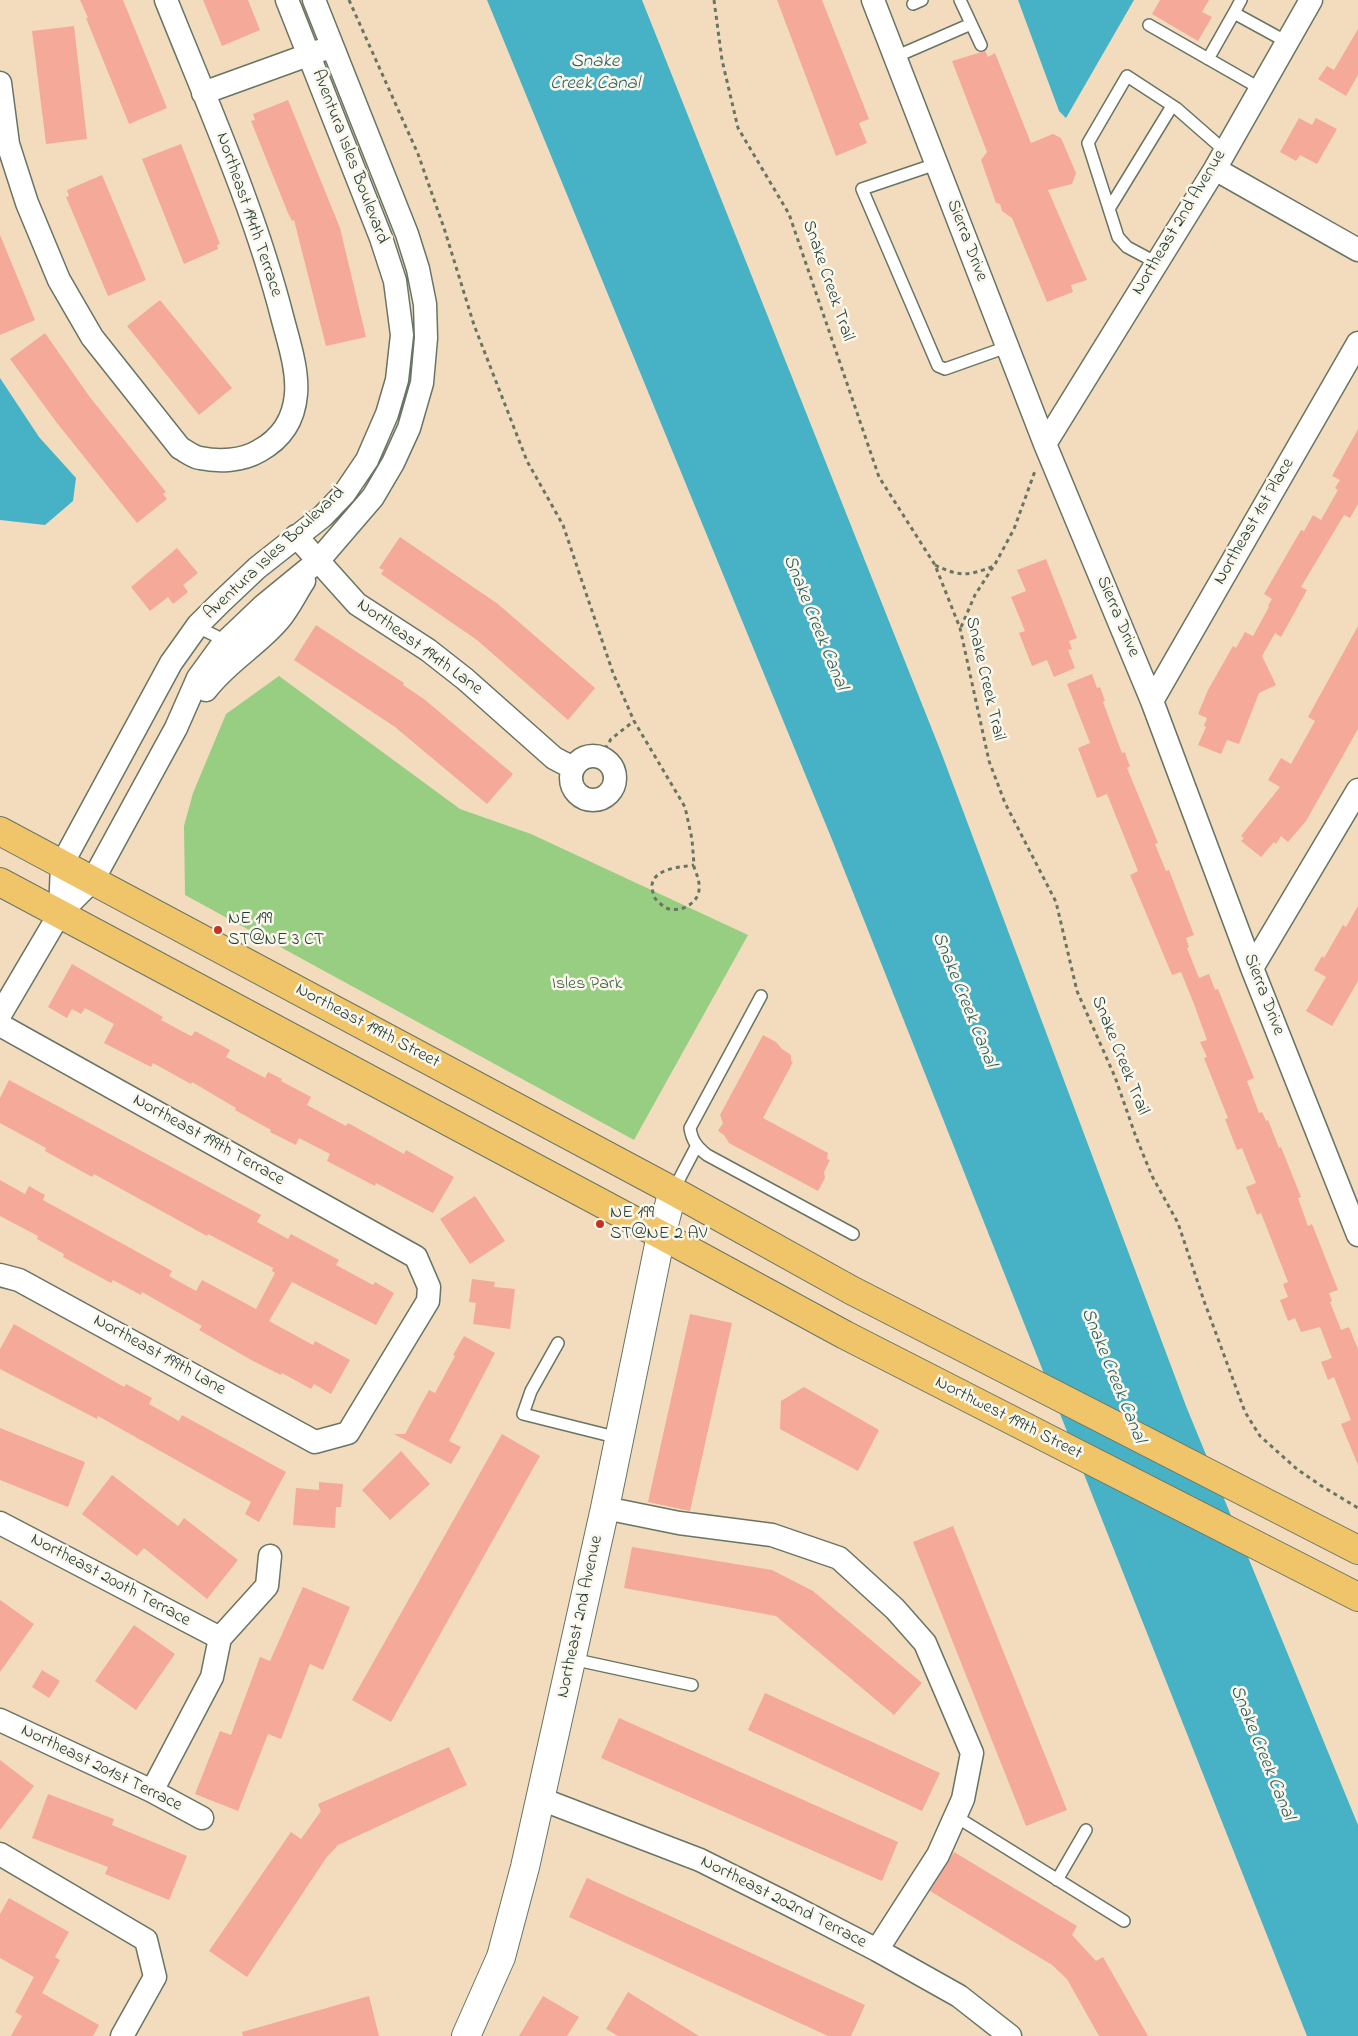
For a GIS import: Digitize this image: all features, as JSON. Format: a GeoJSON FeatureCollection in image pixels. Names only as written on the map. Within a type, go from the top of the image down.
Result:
{"type":"FeatureCollection","features":[{"type":"Feature","properties":{"kind":"main road","name":"Northeast 199th Street"},"geometry":{"type":"LineString","coordinates":[[0,831],[673,1192]]}},
{"type":"Feature","properties":{"kind":"main road"},"geometry":{"type":"LineString","coordinates":[[0,882],[661,1235]]}},
{"type":"Feature","properties":{"kind":"main road"},"geometry":{"type":"LineString","coordinates":[[673,1192],[850,1290],[1358,1550]]}},
{"type":"Feature","properties":{"kind":"main road","name":"Northwest 199th Street"},"geometry":{"type":"LineString","coordinates":[[661,1235],[845,1336],[1358,1597]]}},
{"type":"Feature","properties":{"kind":"street","name":"Northeast 194th Terrace"},"geometry":{"type":"LineString","coordinates":[[0,84],[8,144],[27,203],[59,280],[92,338],[180,448],[198,458],[229,461],[258,452],[277,439],[292,417],[297,393],[294,368],[269,265],[166,0]]}},
{"type":"Feature","properties":{"kind":"street","name":"Aventura Isles Boulevard"},"geometry":{"type":"LineString","coordinates":[[60,913],[62,864],[161,679],[197,627],[257,568],[323,516],[344,494],[367,460],[387,414],[397,380],[402,335],[395,281],[384,247],[287,0]]}},
{"type":"Feature","properties":{"kind":"street","name":"Aventura Isles Boulevard"},"geometry":{"type":"LineString","coordinates":[[176,728],[226,667],[261,638],[280,619],[318,561],[373,497],[393,463],[409,428],[422,383],[426,338],[425,304],[418,269],[407,234],[314,0]]}},
{"type":"Feature","properties":{"kind":"street","name":"Sierra Drive"},"geometry":{"type":"LineString","coordinates":[[872,0],[1045,444],[1152,701],[1252,968],[1358,1235]]}},
{"type":"Feature","properties":{"kind":"street","name":"Northeast 2nd Avenue"},"geometry":{"type":"LineString","coordinates":[[1045,444],[1220,160],[1312,0]]}},
{"type":"Feature","properties":{"kind":"street"},"geometry":{"type":"LineString","coordinates":[[203,93],[332,46]]}},
{"type":"Feature","properties":{"kind":"street"},"geometry":{"type":"LineString","coordinates":[[1220,160],[1358,250]]}},
{"type":"Feature","properties":{"kind":"street","name":"Northeast 1st Place"},"geometry":{"type":"LineString","coordinates":[[1152,701],[1358,343]]}},
{"type":"Feature","properties":{"kind":"street","name":"Northeast 194th Lane"},"geometry":{"type":"LineString","coordinates":[[296,536],[357,604],[428,650],[465,679],[554,758],[574,768]]}},
{"type":"Feature","properties":{"kind":"street","name":"Aventura Isles Boulevard"},"geometry":{"type":"LineString","coordinates":[[60,913],[93,880],[176,728],[198,678],[222,645],[264,606],[318,561]]}},
{"type":"Feature","properties":{"kind":"street"},"geometry":{"type":"LineString","coordinates":[[1252,968],[1358,790]]}},
{"type":"Feature","properties":{"kind":"street"},"geometry":{"type":"LineString","coordinates":[[0,1015],[60,913]]}},
{"type":"Feature","properties":{"kind":"street","name":"Northeast 199th Terrace"},"geometry":{"type":"LineString","coordinates":[[0,1025],[416,1257],[429,1287],[428,1301],[348,1433],[316,1442]]}},
{"type":"Feature","properties":{"kind":"street","name":"Northeast 2nd Avenue"},"geometry":{"type":"LineString","coordinates":[[466,2036],[501,1957],[542,1799],[605,1508],[661,1235],[673,1192]]}},
{"type":"Feature","properties":{"kind":"street","name":"Northeast 199th Lane"},"geometry":{"type":"LineString","coordinates":[[0,1275],[19,1280],[316,1442]]}},
{"type":"Feature","properties":{"kind":"street"},"geometry":{"type":"LineString","coordinates":[[605,1508],[679,1524],[772,1535],[839,1558],[895,1609],[925,1643],[972,1753],[964,1799],[938,1855],[877,1950]]}},
{"type":"Feature","properties":{"kind":"street","name":"Northeast 200th Terrace"},"geometry":{"type":"LineString","coordinates":[[0,1523],[220,1638]]}},
{"type":"Feature","properties":{"kind":"street"},"geometry":{"type":"LineString","coordinates":[[152,1791],[212,1677],[220,1638],[267,1586],[270,1556]]}},
{"type":"Feature","properties":{"kind":"street","name":"Northeast 201st Terrace"},"geometry":{"type":"LineString","coordinates":[[0,1720],[152,1791],[202,1818]]}},
{"type":"Feature","properties":{"kind":"street","name":"Northeast 202nd Terrace"},"geometry":{"type":"LineString","coordinates":[[542,1799],[700,1860],[877,1950],[959,1996],[1010,2036]]}},
{"type":"Feature","properties":{"kind":"street"},"geometry":{"type":"LineString","coordinates":[[0,1854],[146,1940],[155,1978],[122,2036]]}},
{"type":"Feature","properties":{"kind":"lane"},"geometry":{"type":"LineString","coordinates":[[960,0],[981,45]]}},
{"type":"Feature","properties":{"kind":"lane"},"geometry":{"type":"LineString","coordinates":[[1208,59],[1241,0]]}},
{"type":"Feature","properties":{"kind":"lane"},"geometry":{"type":"LineString","coordinates":[[1234,12],[1287,42]]}},
{"type":"Feature","properties":{"kind":"lane"},"geometry":{"type":"LineString","coordinates":[[895,57],[971,24]]}},
{"type":"Feature","properties":{"kind":"lane"},"geometry":{"type":"LineString","coordinates":[[1149,24],[1260,90]]}},
{"type":"Feature","properties":{"kind":"lane"},"geometry":{"type":"LineString","coordinates":[[1157,263],[1127,247],[1118,237],[1088,143],[1127,76],[1172,106],[1204,133],[1220,160]]}},
{"type":"Feature","properties":{"kind":"lane"},"geometry":{"type":"LineString","coordinates":[[1109,209],[1172,106]]}},
{"type":"Feature","properties":{"kind":"lane"},"geometry":{"type":"LineString","coordinates":[[936,164],[862,188],[938,366],[945,369],[1007,347]]}},
{"type":"Feature","properties":{"kind":"lane"},"geometry":{"type":"LineString","coordinates":[[197,627],[216,636],[222,645]]}},
{"type":"Feature","properties":{"kind":"lane"},"geometry":{"type":"LineString","coordinates":[[761,996],[690,1128],[692,1139],[696,1146],[707,1155],[853,1234]]}},
{"type":"Feature","properties":{"kind":"lane"},"geometry":{"type":"LineString","coordinates":[[673,1192],[696,1146]]}},
{"type":"Feature","properties":{"kind":"lane"},"geometry":{"type":"LineString","coordinates":[[558,1343],[531,1391],[522,1414],[619,1438]]}},
{"type":"Feature","properties":{"kind":"lane"},"geometry":{"type":"LineString","coordinates":[[572,1659],[692,1685]]}},
{"type":"Feature","properties":{"kind":"lane"},"geometry":{"type":"LineString","coordinates":[[955,1816],[1124,1921]]}},
{"type":"Feature","properties":{"kind":"lane"},"geometry":{"type":"LineString","coordinates":[[1057,1880],[1086,1830]]}},
{"type":"Feature","properties":{"kind":"path"},"geometry":{"type":"LineString","coordinates":[[349,0],[418,154],[444,228],[474,325],[527,461],[563,525],[613,673],[634,721],[685,807],[698,880],[699,890],[697,898],[690,905],[678,909],[669,909],[654,897],[652,885],[654,878],[669,868],[694,865]]}},
{"type":"Feature","properties":{"kind":"path","name":"Snake Creek Trail"},"geometry":{"type":"LineString","coordinates":[[714,0],[722,60],[738,128],[789,214],[879,477],[935,565],[960,628],[989,761],[1005,803],[1056,902],[1077,991],[1115,1077],[1149,1168],[1178,1223],[1204,1302],[1245,1412],[1260,1436],[1298,1470],[1358,1508]]}},
{"type":"Feature","properties":{"kind":"path"},"geometry":{"type":"LineString","coordinates":[[960,628],[975,595],[994,566],[1014,528],[1045,444]]}},
{"type":"Feature","properties":{"kind":"path"},"geometry":{"type":"LineString","coordinates":[[935,565],[954,574],[977,573],[994,566]]}},
{"type":"Feature","properties":{"kind":"path"},"geometry":{"type":"LineString","coordinates":[[606,749],[611,739],[634,721]]}},
{"type":"Feature","properties":{"kind":"green space","name":"Isles Park"},"geometry":{"type":"Polygon","coordinates":[[[279,676],[460,809],[531,834],[748,935],[634,1140],[185,895],[184,826],[193,793],[226,714],[279,676]]]}},
{"type":"Feature","properties":{"kind":"water","name":"Snake Creek Canal"},"geometry":{"type":"Polygon","coordinates":[[[487,0],[642,0],[941,752],[1186,1406],[1358,1825],[1358,2036],[1307,2036],[833,842],[487,0]]]}},
{"type":"Feature","properties":{"kind":"water"},"geometry":{"type":"Polygon","coordinates":[[[1018,0],[1134,0],[1066,118],[1059,111],[1018,0]]]}},
{"type":"Feature","properties":{"kind":"water"},"geometry":{"type":"Polygon","coordinates":[[[0,378],[39,437],[76,478],[73,501],[45,525],[0,520],[0,378]]]}},
{"type":"Feature","properties":{"kind":"building"},"geometry":{"type":"Polygon","coordinates":[[[80,0],[123,0],[167,108],[129,124],[80,0]]]}},
{"type":"Feature","properties":{"kind":"building"},"geometry":{"type":"Polygon","coordinates":[[[203,0],[248,0],[260,30],[222,46],[203,0]]]}},
{"type":"Feature","properties":{"kind":"building"},"geometry":{"type":"Polygon","coordinates":[[[777,0],[822,0],[869,119],[859,123],[867,143],[836,156],[777,0]]]}},
{"type":"Feature","properties":{"kind":"building"},"geometry":{"type":"Polygon","coordinates":[[[1160,0],[1209,0],[1202,12],[1212,17],[1198,41],[1152,14],[1160,0]]]}},
{"type":"Feature","properties":{"kind":"building"},"geometry":{"type":"Polygon","coordinates":[[[74,26],[87,139],[46,144],[32,31],[74,26]]]}},
{"type":"Feature","properties":{"kind":"building"},"geometry":{"type":"Polygon","coordinates":[[[1358,29],[1358,75],[1346,96],[1318,79],[1327,66],[1334,70],[1358,29]]]}},
{"type":"Feature","properties":{"kind":"building"},"geometry":{"type":"Polygon","coordinates":[[[985,51],[988,57],[995,53],[1031,143],[1053,134],[1061,138],[1076,173],[1072,184],[1048,190],[1087,280],[1071,285],[1073,292],[1047,302],[1012,218],[1002,211],[1000,204],[996,203],[981,160],[987,152],[952,61],[985,51]]]}},
{"type":"Feature","properties":{"kind":"building"},"geometry":{"type":"Polygon","coordinates":[[[288,100],[340,228],[366,337],[326,346],[294,220],[292,221],[288,213],[251,121],[255,120],[253,114],[288,100]]]}},
{"type":"Feature","properties":{"kind":"building"},"geometry":{"type":"Polygon","coordinates":[[[1299,118],[1312,125],[1316,118],[1337,129],[1317,164],[1300,155],[1296,161],[1280,152],[1299,118]]]}},
{"type":"Feature","properties":{"kind":"building"},"geometry":{"type":"Polygon","coordinates":[[[181,144],[220,244],[217,245],[218,249],[184,264],[142,159],[181,144]]]}},
{"type":"Feature","properties":{"kind":"building"},"geometry":{"type":"Polygon","coordinates":[[[102,175],[146,280],[108,296],[66,197],[69,196],[67,190],[102,175]]]}},
{"type":"Feature","properties":{"kind":"building"},"geometry":{"type":"Polygon","coordinates":[[[0,235],[35,320],[0,335],[0,235]]]}},
{"type":"Feature","properties":{"kind":"building"},"geometry":{"type":"Polygon","coordinates":[[[160,300],[232,388],[199,415],[127,326],[160,300]]]}},
{"type":"Feature","properties":{"kind":"building"},"geometry":{"type":"Polygon","coordinates":[[[45,333],[89,396],[166,492],[163,494],[167,499],[137,523],[57,423],[10,359],[45,333]]]}},
{"type":"Feature","properties":{"kind":"building"},"geometry":{"type":"Polygon","coordinates":[[[1358,429],[1358,504],[1350,518],[1344,515],[1301,587],[1307,590],[1281,637],[1275,633],[1262,656],[1276,685],[1259,693],[1239,744],[1227,740],[1221,754],[1198,745],[1206,727],[1204,726],[1207,718],[1198,714],[1208,690],[1233,646],[1236,648],[1245,632],[1253,636],[1272,599],[1264,594],[1301,530],[1304,531],[1313,515],[1321,520],[1338,490],[1335,488],[1340,480],[1332,476],[1358,429]]]}},
{"type":"Feature","properties":{"kind":"building"},"geometry":{"type":"Polygon","coordinates":[[[400,537],[498,604],[595,688],[568,720],[477,640],[381,574],[384,570],[379,568],[400,537]]]}},
{"type":"Feature","properties":{"kind":"building"},"geometry":{"type":"Polygon","coordinates":[[[177,548],[198,573],[183,585],[188,592],[173,604],[168,597],[150,611],[131,587],[177,548]]]}},
{"type":"Feature","properties":{"kind":"building"},"geometry":{"type":"Polygon","coordinates":[[[1046,559],[1077,638],[1069,641],[1072,649],[1068,650],[1075,668],[1054,677],[1047,660],[1032,666],[1019,633],[1025,631],[1011,597],[1026,591],[1017,570],[1046,559]]]}},
{"type":"Feature","properties":{"kind":"building"},"geometry":{"type":"Polygon","coordinates":[[[316,625],[404,683],[403,685],[424,699],[513,774],[487,804],[395,727],[294,660],[316,625]]]}},
{"type":"Feature","properties":{"kind":"building"},"geometry":{"type":"Polygon","coordinates":[[[1358,626],[1358,729],[1306,821],[1288,842],[1281,836],[1276,844],[1274,842],[1261,857],[1241,841],[1244,838],[1241,836],[1280,787],[1268,780],[1281,758],[1291,764],[1315,721],[1308,717],[1358,626]]]}},
{"type":"Feature","properties":{"kind":"building"},"geometry":{"type":"Polygon","coordinates":[[[1092,674],[1097,688],[1100,687],[1105,701],[1103,702],[1122,753],[1125,752],[1130,766],[1127,768],[1158,843],[1155,844],[1166,871],[1169,870],[1194,935],[1186,938],[1189,947],[1187,948],[1199,978],[1209,974],[1215,990],[1218,989],[1254,1078],[1247,1081],[1259,1113],[1262,1112],[1266,1121],[1268,1120],[1279,1148],[1281,1147],[1301,1197],[1298,1198],[1308,1226],[1312,1224],[1338,1290],[1329,1293],[1332,1301],[1330,1302],[1341,1330],[1349,1327],[1358,1349],[1358,1465],[1341,1424],[1351,1420],[1334,1377],[1328,1380],[1321,1362],[1332,1358],[1320,1327],[1301,1332],[1295,1318],[1288,1321],[1280,1300],[1288,1297],[1283,1284],[1288,1282],[1261,1213],[1257,1215],[1246,1187],[1256,1183],[1242,1148],[1237,1150],[1225,1119],[1228,1118],[1204,1058],[1207,1057],[1200,1042],[1207,1040],[1194,1004],[1181,972],[1172,975],[1130,875],[1138,871],[1107,794],[1097,798],[1078,748],[1090,743],[1067,684],[1092,674]]]}},
{"type":"Feature","properties":{"kind":"building"},"geometry":{"type":"Polygon","coordinates":[[[1358,906],[1358,981],[1332,1026],[1306,1011],[1326,977],[1314,970],[1322,956],[1324,958],[1343,925],[1346,927],[1358,906]]]}},
{"type":"Feature","properties":{"kind":"building"},"geometry":{"type":"Polygon","coordinates":[[[72,964],[163,1017],[161,1020],[192,1036],[195,1031],[230,1050],[226,1057],[265,1078],[268,1072],[282,1079],[281,1081],[311,1097],[307,1105],[346,1126],[348,1123],[404,1154],[406,1150],[454,1177],[433,1213],[376,1183],[375,1186],[327,1161],[330,1154],[299,1138],[296,1145],[270,1132],[271,1130],[235,1110],[236,1108],[192,1082],[191,1084],[153,1063],[151,1067],[104,1043],[114,1024],[85,1008],[81,1014],[72,1009],[67,1018],[48,1007],[72,964]]]}},
{"type":"Feature","properties":{"kind":"building"},"geometry":{"type":"Polygon","coordinates":[[[763,1035],[776,1042],[791,1055],[791,1061],[793,1062],[763,1118],[828,1153],[827,1159],[830,1160],[824,1172],[825,1178],[818,1191],[729,1143],[724,1135],[718,1131],[723,1123],[720,1115],[763,1035]]]}},
{"type":"Feature","properties":{"kind":"building"},"geometry":{"type":"Polygon","coordinates":[[[9,1080],[261,1215],[257,1222],[288,1239],[291,1234],[339,1260],[336,1265],[373,1285],[375,1282],[394,1293],[376,1325],[292,1282],[269,1321],[313,1345],[315,1341],[350,1360],[331,1394],[314,1384],[311,1389],[282,1373],[281,1375],[253,1361],[199,1330],[202,1326],[142,1292],[141,1295],[113,1280],[111,1283],[63,1257],[64,1254],[37,1239],[38,1236],[0,1216],[0,1180],[25,1194],[29,1186],[45,1195],[43,1200],[172,1271],[169,1276],[196,1291],[202,1280],[256,1309],[275,1273],[272,1271],[273,1268],[208,1234],[207,1236],[94,1174],[92,1177],[45,1151],[46,1148],[0,1123],[0,1098],[9,1080]]]}},
{"type":"Feature","properties":{"kind":"building"},"geometry":{"type":"Polygon","coordinates":[[[475,1196],[505,1241],[470,1264],[440,1219],[475,1196]]]}},
{"type":"Feature","properties":{"kind":"building"},"geometry":{"type":"Polygon","coordinates":[[[472,1279],[495,1282],[494,1287],[515,1289],[510,1329],[473,1324],[476,1303],[469,1302],[472,1279]]]}},
{"type":"Feature","properties":{"kind":"building"},"geometry":{"type":"Polygon","coordinates":[[[690,1314],[732,1323],[690,1511],[648,1502],[690,1314]]]}},
{"type":"Feature","properties":{"kind":"building"},"geometry":{"type":"Polygon","coordinates":[[[14,1324],[124,1387],[126,1384],[152,1398],[149,1404],[179,1421],[182,1415],[286,1472],[259,1522],[245,1514],[251,1502],[98,1416],[97,1419],[0,1369],[0,1349],[14,1324]]]}},
{"type":"Feature","properties":{"kind":"building"},"geometry":{"type":"Polygon","coordinates":[[[464,1336],[495,1353],[449,1441],[461,1447],[451,1464],[394,1434],[405,1434],[429,1390],[435,1393],[464,1336]]]}},
{"type":"Feature","properties":{"kind":"building"},"geometry":{"type":"Polygon","coordinates":[[[804,1387],[879,1430],[858,1471],[780,1429],[781,1401],[804,1387]]]}},
{"type":"Feature","properties":{"kind":"building"},"geometry":{"type":"Polygon","coordinates":[[[0,1428],[85,1462],[68,1507],[0,1480],[0,1428]]]}},
{"type":"Feature","properties":{"kind":"building"},"geometry":{"type":"Polygon","coordinates":[[[502,1434],[540,1456],[391,1722],[352,1700],[502,1434]]]}},
{"type":"Feature","properties":{"kind":"building"},"geometry":{"type":"Polygon","coordinates":[[[401,1451],[430,1484],[390,1520],[362,1490],[401,1451]]]}},
{"type":"Feature","properties":{"kind":"building"},"geometry":{"type":"Polygon","coordinates":[[[112,1475],[178,1526],[184,1518],[238,1560],[207,1599],[144,1548],[137,1556],[82,1514],[112,1475]]]}},
{"type":"Feature","properties":{"kind":"building"},"geometry":{"type":"Polygon","coordinates":[[[319,1482],[343,1484],[341,1507],[336,1507],[335,1528],[293,1525],[296,1488],[319,1490],[319,1482]]]}},
{"type":"Feature","properties":{"kind":"building"},"geometry":{"type":"Polygon","coordinates":[[[953,1526],[1067,1810],[1026,1826],[913,1542],[953,1526]]]}},
{"type":"Feature","properties":{"kind":"building"},"geometry":{"type":"Polygon","coordinates":[[[632,1547],[772,1570],[813,1591],[922,1683],[894,1715],[776,1616],[624,1588],[632,1547]]]}},
{"type":"Feature","properties":{"kind":"building"},"geometry":{"type":"Polygon","coordinates":[[[303,1587],[350,1607],[323,1670],[310,1664],[281,1739],[268,1734],[238,1811],[195,1794],[220,1731],[231,1735],[260,1657],[270,1661],[303,1587]]]}},
{"type":"Feature","properties":{"kind":"building"},"geometry":{"type":"Polygon","coordinates":[[[0,1600],[34,1624],[0,1672],[0,1600]]]}},
{"type":"Feature","properties":{"kind":"building"},"geometry":{"type":"Polygon","coordinates":[[[134,1625],[175,1654],[136,1710],[95,1681],[134,1625]]]}},
{"type":"Feature","properties":{"kind":"building"},"geometry":{"type":"Polygon","coordinates":[[[42,1670],[60,1681],[49,1698],[32,1687],[42,1670]]]}},
{"type":"Feature","properties":{"kind":"building"},"geometry":{"type":"Polygon","coordinates":[[[765,1693],[940,1773],[922,1811],[748,1730],[765,1693]]]}},
{"type":"Feature","properties":{"kind":"building"},"geometry":{"type":"Polygon","coordinates":[[[619,1718],[898,1842],[882,1881],[601,1758],[619,1718]]]}},
{"type":"Feature","properties":{"kind":"building"},"geometry":{"type":"Polygon","coordinates":[[[449,1747],[467,1785],[338,1845],[326,1858],[247,1977],[209,1951],[291,1832],[301,1839],[321,1811],[318,1804],[449,1747]]]}},
{"type":"Feature","properties":{"kind":"building"},"geometry":{"type":"Polygon","coordinates":[[[0,1760],[34,1786],[0,1830],[0,1760]]]}},
{"type":"Feature","properties":{"kind":"building"},"geometry":{"type":"Polygon","coordinates":[[[48,1794],[114,1819],[112,1825],[187,1856],[169,1900],[105,1874],[108,1867],[32,1838],[48,1794]]]}},
{"type":"Feature","properties":{"kind":"building"},"geometry":{"type":"Polygon","coordinates":[[[954,1852],[1077,1926],[1072,1935],[1096,1961],[1103,1957],[1148,2036],[1099,2036],[1067,1979],[1052,1965],[930,1891],[954,1852]]]}},
{"type":"Feature","properties":{"kind":"building"},"geometry":{"type":"Polygon","coordinates":[[[587,1878],[865,2005],[851,2036],[828,2036],[569,1917],[587,1878]]]}},
{"type":"Feature","properties":{"kind":"building"},"geometry":{"type":"Polygon","coordinates":[[[9,1898],[69,1932],[55,1957],[60,1960],[42,1993],[99,2025],[93,2036],[11,2036],[22,2016],[15,2012],[34,1977],[0,1958],[0,1914],[9,1898]]]}},
{"type":"Feature","properties":{"kind":"building"},"geometry":{"type":"Polygon","coordinates":[[[628,1992],[699,2036],[618,2036],[606,2029],[628,1992]]]}},
{"type":"Feature","properties":{"kind":"building"},"geometry":{"type":"Polygon","coordinates":[[[369,1996],[379,2036],[243,2036],[242,2032],[369,1996]]]}},
{"type":"Feature","properties":{"kind":"building"},"geometry":{"type":"Polygon","coordinates":[[[543,1996],[579,2017],[567,2036],[519,2036],[543,1996]]]}},
{"type":"Feature","properties":{"kind":"place","name":"NE 199 ST@NE 3 CT"},"geometry":{"type":"Point","coordinates":[218,930]}},
{"type":"Feature","properties":{"kind":"place","name":"NE 199 ST@NE 2 AV"},"geometry":{"type":"Point","coordinates":[600,1224]}}]}
